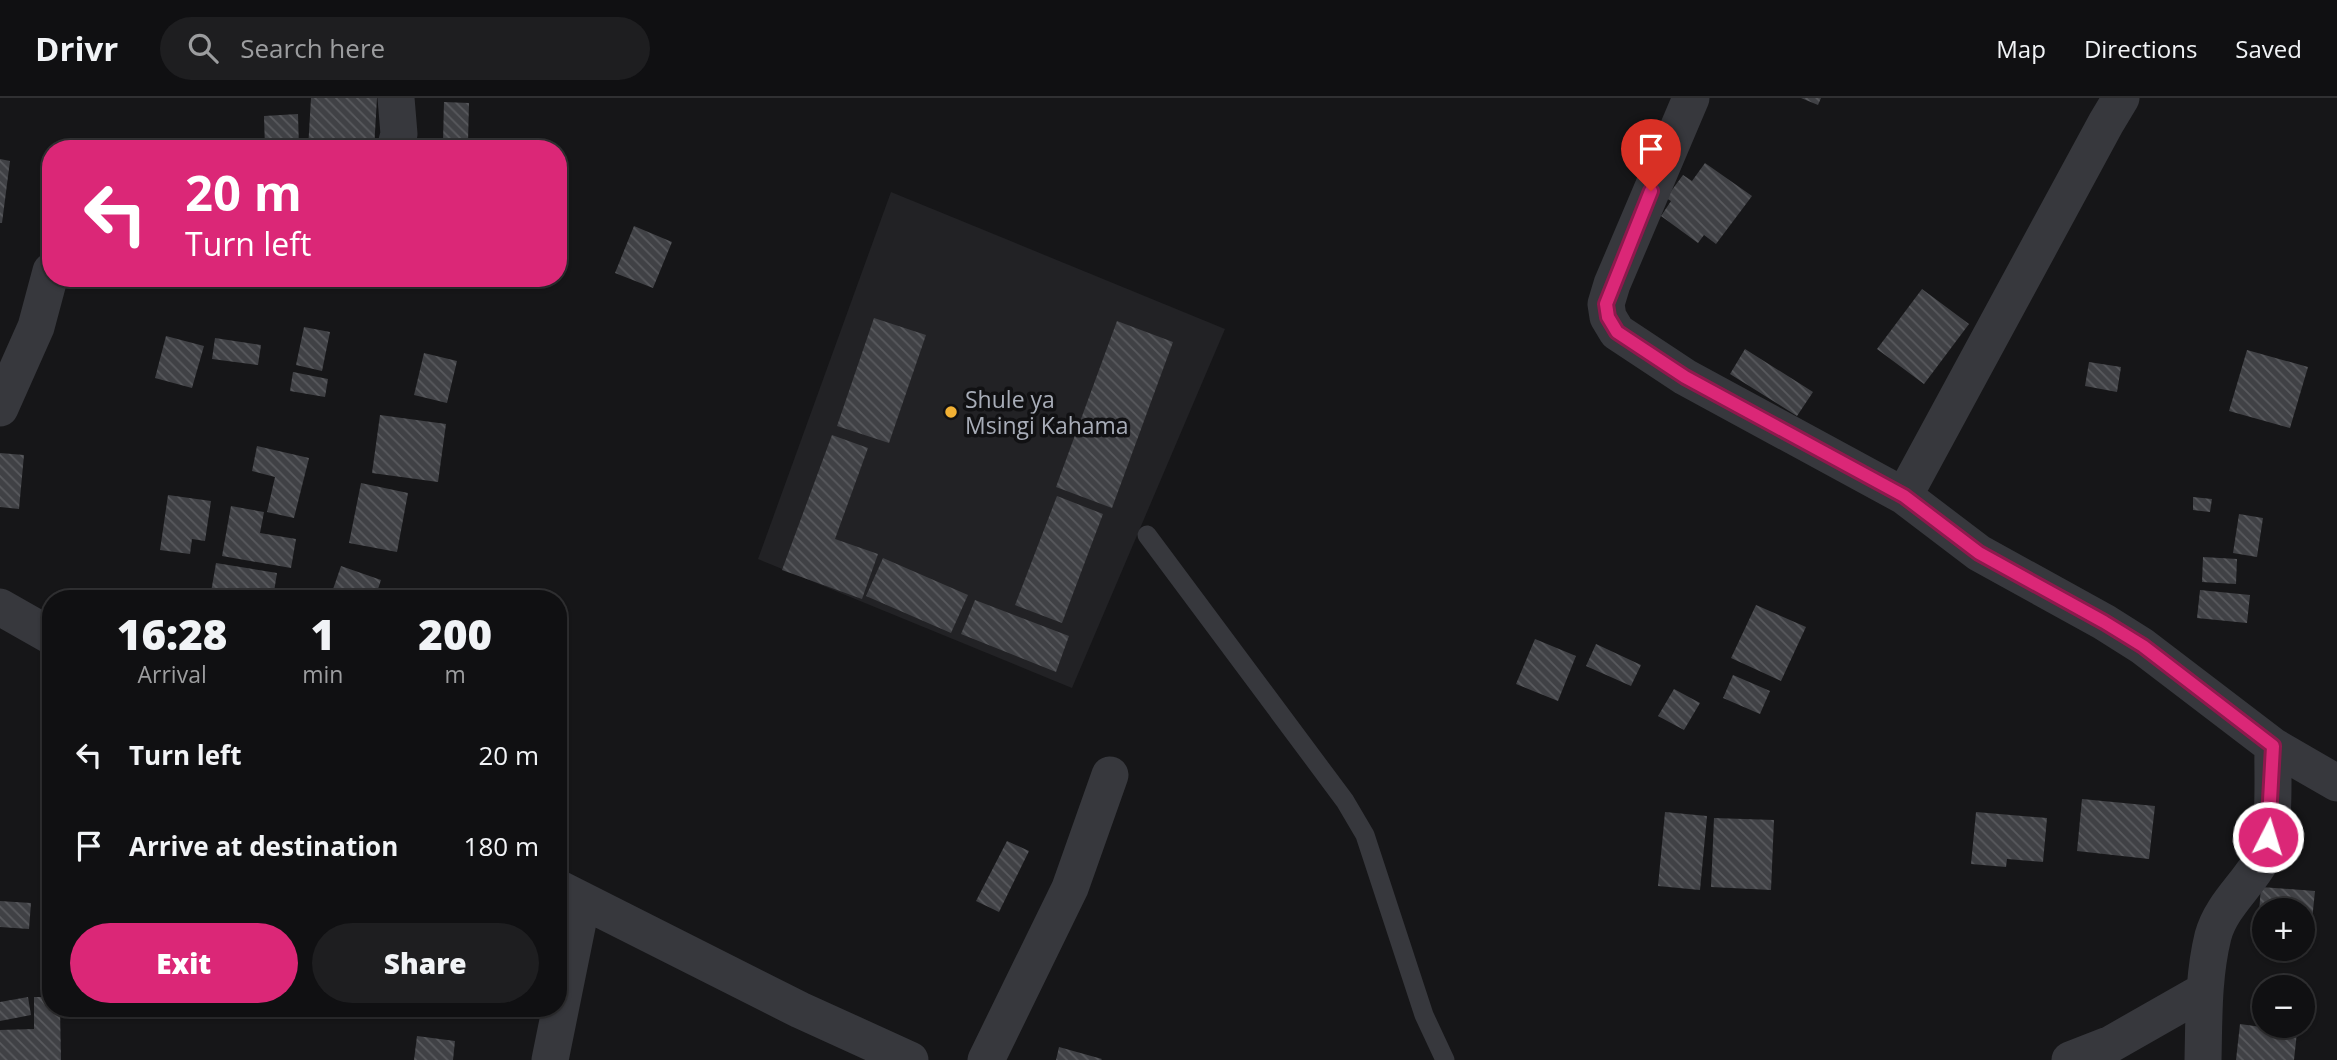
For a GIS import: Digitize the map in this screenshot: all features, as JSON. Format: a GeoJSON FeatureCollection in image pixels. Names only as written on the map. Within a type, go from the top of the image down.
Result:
{"type":"FeatureCollection","features":[{"type":"Feature","properties":{"kind":"street"},"geometry":{"type":"LineString","coordinates":[[396,98],[397,140]]}},
{"type":"Feature","properties":{"kind":"street"},"geometry":{"type":"LineString","coordinates":[[1691,98],[1612,284],[1606,304],[1608,317],[1617,332],[1685,377],[1904,496],[1979,553],[2143,646],[2273,746],[2337,783]]}},
{"type":"Feature","properties":{"kind":"street"},"geometry":{"type":"LineString","coordinates":[[1904,496],[2121,98]]}},
{"type":"Feature","properties":{"kind":"street"},"geometry":{"type":"LineString","coordinates":[[0,408],[36,327],[47,287]]}},
{"type":"Feature","properties":{"kind":"street"},"geometry":{"type":"LineString","coordinates":[[0,607],[42,631]]}},
{"type":"Feature","properties":{"kind":"street"},"geometry":{"type":"LineString","coordinates":[[2203,1060],[2204,991],[2213,936],[2220,918],[2263,857],[2271,820],[2273,746]]}},
{"type":"Feature","properties":{"kind":"street"},"geometry":{"type":"LineString","coordinates":[[986,1060],[1070,888],[1110,775]]}},
{"type":"Feature","properties":{"kind":"street"},"geometry":{"type":"LineString","coordinates":[[567,920],[570,895],[800,1010],[910,1060]]}},
{"type":"Feature","properties":{"kind":"street"},"geometry":{"type":"LineString","coordinates":[[2070,1060],[2111,1044],[2204,991]]}},
{"type":"Feature","properties":{"kind":"street"},"geometry":{"type":"LineString","coordinates":[[550,1060],[555,1017]]}},
{"type":"Feature","properties":{"kind":"lane"},"geometry":{"type":"LineString","coordinates":[[1147,536],[1345,801],[1365,835],[1423,1015],[1445,1060]]}},
{"type":"Feature","properties":{"kind":"shaded area"},"geometry":{"type":"Polygon","coordinates":[[[891,192],[1225,329],[1072,688],[758,559],[891,192]]]}},
{"type":"Feature","properties":{"kind":"building"},"geometry":{"type":"Polygon","coordinates":[[[311,98],[377,98],[375,140],[309,140],[311,98]]]}},
{"type":"Feature","properties":{"kind":"building"},"geometry":{"type":"Polygon","coordinates":[[[1801,98],[1821,98],[1818,105],[1801,98]]]}},
{"type":"Feature","properties":{"kind":"building"},"geometry":{"type":"Polygon","coordinates":[[[444,102],[469,103],[468,140],[443,140],[444,102]]]}},
{"type":"Feature","properties":{"kind":"building"},"geometry":{"type":"Polygon","coordinates":[[[298,114],[299,140],[265,140],[264,116],[298,114]]]}},
{"type":"Feature","properties":{"kind":"building"},"geometry":{"type":"Polygon","coordinates":[[[0,159],[10,161],[2,223],[0,223],[0,159]]]}},
{"type":"Feature","properties":{"kind":"building"},"geometry":{"type":"Polygon","coordinates":[[[1705,163],[1752,196],[1716,244],[1704,235],[1698,243],[1661,216],[1671,201],[1666,198],[1683,175],[1692,181],[1705,163]]]}},
{"type":"Feature","properties":{"kind":"building"},"geometry":{"type":"Polygon","coordinates":[[[634,226],[672,242],[653,288],[615,273],[634,226]]]}},
{"type":"Feature","properties":{"kind":"building"},"geometry":{"type":"Polygon","coordinates":[[[1922,289],[1969,324],[1924,384],[1877,349],[1922,289]]]}},
{"type":"Feature","properties":{"kind":"building"},"geometry":{"type":"Polygon","coordinates":[[[874,318],[926,335],[889,443],[837,426],[874,318]]]}},
{"type":"Feature","properties":{"kind":"building"},"geometry":{"type":"Polygon","coordinates":[[[1117,321],[1173,342],[1112,508],[1056,487],[1117,321]]]}},
{"type":"Feature","properties":{"kind":"building"},"geometry":{"type":"Polygon","coordinates":[[[304,327],[330,332],[322,371],[296,365],[304,327]]]}},
{"type":"Feature","properties":{"kind":"building"},"geometry":{"type":"Polygon","coordinates":[[[166,336],[204,346],[192,388],[155,378],[166,336]]]}},
{"type":"Feature","properties":{"kind":"building"},"geometry":{"type":"Polygon","coordinates":[[[215,338],[261,345],[258,365],[212,359],[215,338]]]}},
{"type":"Feature","properties":{"kind":"building"},"geometry":{"type":"Polygon","coordinates":[[[1745,349],[1813,392],[1797,416],[1730,374],[1745,349]]]}},
{"type":"Feature","properties":{"kind":"building"},"geometry":{"type":"Polygon","coordinates":[[[2247,350],[2308,367],[2290,428],[2229,411],[2247,350]]]}},
{"type":"Feature","properties":{"kind":"building"},"geometry":{"type":"Polygon","coordinates":[[[424,353],[457,361],[447,403],[414,395],[424,353]]]}},
{"type":"Feature","properties":{"kind":"building"},"geometry":{"type":"Polygon","coordinates":[[[2089,362],[2121,367],[2117,392],[2085,386],[2089,362]]]}},
{"type":"Feature","properties":{"kind":"building"},"geometry":{"type":"Polygon","coordinates":[[[293,372],[328,379],[325,397],[290,391],[293,372]]]}},
{"type":"Feature","properties":{"kind":"building"},"geometry":{"type":"Polygon","coordinates":[[[380,415],[446,424],[438,482],[372,473],[380,415]]]}},
{"type":"Feature","properties":{"kind":"building"},"geometry":{"type":"Polygon","coordinates":[[[832,435],[868,448],[835,539],[878,554],[862,599],[782,570],[832,435]]]}},
{"type":"Feature","properties":{"kind":"building"},"geometry":{"type":"Polygon","coordinates":[[[257,446],[309,458],[294,518],[267,512],[275,477],[252,471],[257,446]]]}},
{"type":"Feature","properties":{"kind":"building"},"geometry":{"type":"Polygon","coordinates":[[[0,453],[24,455],[19,509],[0,507],[0,453]]]}},
{"type":"Feature","properties":{"kind":"building"},"geometry":{"type":"Polygon","coordinates":[[[361,483],[408,493],[397,552],[349,543],[361,483]]]}},
{"type":"Feature","properties":{"kind":"building"},"geometry":{"type":"Polygon","coordinates":[[[168,495],[211,501],[205,541],[192,539],[190,554],[160,550],[168,495]]]}},
{"type":"Feature","properties":{"kind":"building"},"geometry":{"type":"Polygon","coordinates":[[[1057,496],[1103,514],[1062,623],[1015,605],[1057,496]]]}},
{"type":"Feature","properties":{"kind":"building"},"geometry":{"type":"Polygon","coordinates":[[[2193,497],[2212,499],[2210,512],[2193,510],[2193,497]]]}},
{"type":"Feature","properties":{"kind":"building"},"geometry":{"type":"Polygon","coordinates":[[[231,506],[264,512],[260,533],[296,539],[291,568],[222,556],[231,506]]]}},
{"type":"Feature","properties":{"kind":"building"},"geometry":{"type":"Polygon","coordinates":[[[2239,514],[2263,518],[2257,557],[2233,553],[2239,514]]]}},
{"type":"Feature","properties":{"kind":"building"},"geometry":{"type":"Polygon","coordinates":[[[2203,557],[2237,559],[2236,584],[2202,582],[2203,557]]]}},
{"type":"Feature","properties":{"kind":"building"},"geometry":{"type":"Polygon","coordinates":[[[883,558],[968,595],[951,633],[866,596],[883,558]]]}},
{"type":"Feature","properties":{"kind":"building"},"geometry":{"type":"Polygon","coordinates":[[[216,563],[277,573],[274,590],[211,590],[216,563]]]}},
{"type":"Feature","properties":{"kind":"building"},"geometry":{"type":"Polygon","coordinates":[[[341,566],[381,580],[378,590],[333,590],[341,566]]]}},
{"type":"Feature","properties":{"kind":"building"},"geometry":{"type":"Polygon","coordinates":[[[2200,590],[2250,595],[2247,623],[2197,618],[2200,590]]]}},
{"type":"Feature","properties":{"kind":"building"},"geometry":{"type":"Polygon","coordinates":[[[975,600],[1069,636],[1056,672],[961,634],[975,600]]]}},
{"type":"Feature","properties":{"kind":"building"},"geometry":{"type":"Polygon","coordinates":[[[1756,605],[1806,627],[1781,681],[1731,658],[1756,605]]]}},
{"type":"Feature","properties":{"kind":"building"},"geometry":{"type":"Polygon","coordinates":[[[1535,639],[1576,656],[1558,701],[1516,684],[1535,639]]]}},
{"type":"Feature","properties":{"kind":"building"},"geometry":{"type":"Polygon","coordinates":[[[1596,644],[1641,665],[1631,686],[1586,666],[1596,644]]]}},
{"type":"Feature","properties":{"kind":"building"},"geometry":{"type":"Polygon","coordinates":[[[1733,675],[1770,691],[1760,714],[1723,698],[1733,675]]]}},
{"type":"Feature","properties":{"kind":"building"},"geometry":{"type":"Polygon","coordinates":[[[1674,689],[1700,703],[1684,730],[1658,716],[1674,689]]]}},
{"type":"Feature","properties":{"kind":"building"},"geometry":{"type":"Polygon","coordinates":[[[2082,799],[2155,806],[2149,859],[2077,851],[2082,799]]]}},
{"type":"Feature","properties":{"kind":"building"},"geometry":{"type":"Polygon","coordinates":[[[1665,812],[1707,816],[1700,890],[1658,886],[1665,812]]]}},
{"type":"Feature","properties":{"kind":"building"},"geometry":{"type":"Polygon","coordinates":[[[1976,812],[2047,818],[2043,862],[2007,859],[2006,867],[1971,864],[1976,812]]]}},
{"type":"Feature","properties":{"kind":"building"},"geometry":{"type":"Polygon","coordinates":[[[1714,818],[1774,820],[1771,890],[1711,887],[1714,818]]]}},
{"type":"Feature","properties":{"kind":"building"},"geometry":{"type":"Polygon","coordinates":[[[1007,841],[1029,851],[999,912],[976,901],[1007,841]]]}},
{"type":"Feature","properties":{"kind":"building"},"geometry":{"type":"Polygon","coordinates":[[[2261,887],[2315,891],[2314,898],[2260,898],[2261,887]]]}},
{"type":"Feature","properties":{"kind":"building"},"geometry":{"type":"Polygon","coordinates":[[[0,901],[31,903],[29,929],[0,927],[0,901]]]}},
{"type":"Feature","properties":{"kind":"building"},"geometry":{"type":"Polygon","coordinates":[[[28,997],[31,1015],[0,1021],[0,1002],[28,997]]]}},
{"type":"Feature","properties":{"kind":"building"},"geometry":{"type":"Polygon","coordinates":[[[34,997],[42,997],[42,1017],[60,1017],[61,1060],[0,1060],[0,1030],[34,1029],[34,997]]]}},
{"type":"Feature","properties":{"kind":"building"},"geometry":{"type":"Polygon","coordinates":[[[2240,1024],[2252,1026],[2252,1038],[2296,1038],[2294,1060],[2236,1060],[2240,1024]]]}},
{"type":"Feature","properties":{"kind":"building"},"geometry":{"type":"Polygon","coordinates":[[[417,1036],[455,1041],[453,1060],[414,1060],[417,1036]]]}},
{"type":"Feature","properties":{"kind":"building"},"geometry":{"type":"Polygon","coordinates":[[[1059,1047],[1102,1059],[1056,1060],[1059,1047]]]}},
{"type":"Feature","properties":{"kind":"place","name":"Shule ya Msingi Kahama"},"geometry":{"type":"Point","coordinates":[951,412]}},
{"type":"Feature","properties":{"kind":"route"},"geometry":{"type":"LineString","coordinates":[[1651,191],[1606,304],[1608,317],[1617,332],[1685,377],[1904,496],[1979,553],[2143,646],[2273,746],[2268,837]]}}]}
